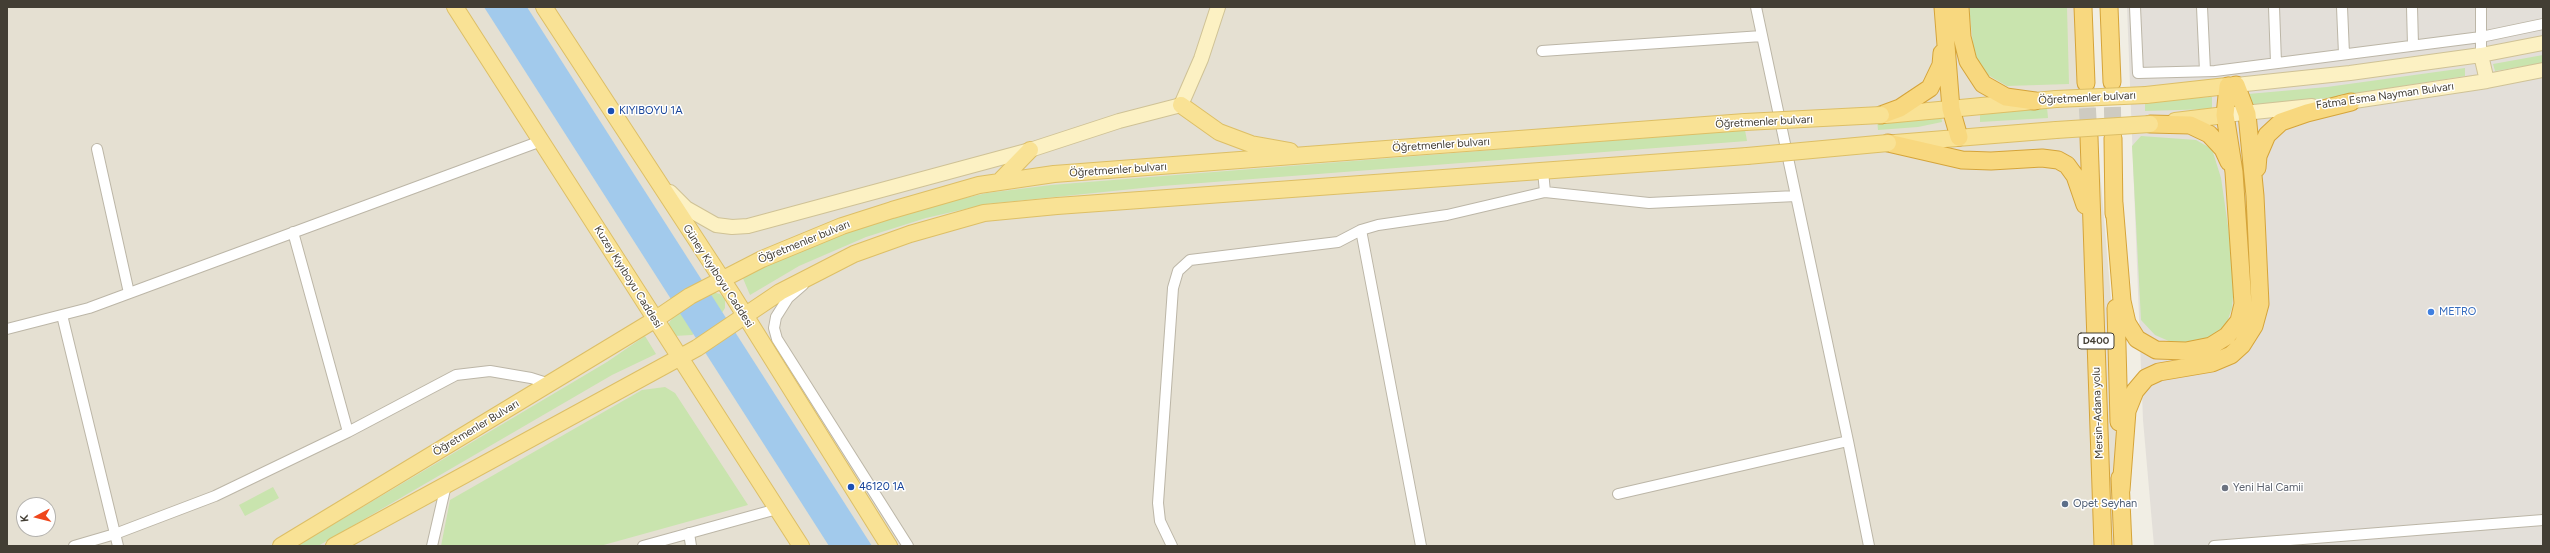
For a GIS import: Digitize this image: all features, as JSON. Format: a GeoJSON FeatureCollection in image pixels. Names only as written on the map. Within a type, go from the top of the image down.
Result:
{"type":"FeatureCollection","features":[{"type":"Feature","properties":{"kind":"highway"},"geometry":{"type":"LineString","coordinates":[[1943,7],[1951,109],[1959,137]]}},
{"type":"Feature","properties":{"kind":"highway"},"geometry":{"type":"LineString","coordinates":[[1960,7],[1962,37],[1968,61],[1983,84],[2006,97],[2035,101]]}},
{"type":"Feature","properties":{"kind":"highway"},"geometry":{"type":"LineString","coordinates":[[2084,7],[2086,83]]}},
{"type":"Feature","properties":{"kind":"highway"},"geometry":{"type":"LineString","coordinates":[[2109,7],[2112,82]]}},
{"type":"Feature","properties":{"kind":"highway"},"geometry":{"type":"LineString","coordinates":[[1881,115],[1900,108],[1930,88],[1941,65],[1944,25]]}},
{"type":"Feature","properties":{"kind":"highway"},"geometry":{"type":"LineString","coordinates":[[2121,490],[2126,411],[2135,391],[2146,378],[2159,372],[2212,364],[2231,355],[2242,345],[2254,326],[2260,304],[2255,196],[2247,114],[2232,86]]}},
{"type":"Feature","properties":{"kind":"highway"},"geometry":{"type":"LineString","coordinates":[[2114,203],[2122,301],[2127,323],[2137,339],[2156,350],[2186,351],[2211,346],[2227,336],[2239,321],[2243,304],[2234,172],[2225,115],[2232,86]]}},
{"type":"Feature","properties":{"kind":"highway"},"geometry":{"type":"LineString","coordinates":[[2255,196],[2258,156],[2267,135],[2281,122],[2307,113],[2351,102]]}},
{"type":"Feature","properties":{"kind":"highway"},"geometry":{"type":"LineString","coordinates":[[2150,124],[2190,126],[2209,134],[2223,149],[2234,172]]}},
{"type":"Feature","properties":{"kind":"highway","name":"Mersin-Adana yolu"},"geometry":{"type":"LineString","coordinates":[[2089,137],[2103,546]]}},
{"type":"Feature","properties":{"kind":"highway","name":"Mersin-Adana yolu"},"geometry":{"type":"LineString","coordinates":[[2113,138],[2121,490],[2124,546]]}},
{"type":"Feature","properties":{"kind":"highway"},"geometry":{"type":"LineString","coordinates":[[1888,143],[1962,160],[1991,161],[2048,158],[2062,162],[2073,172],[2080,187],[2087,216],[2093,264]]}},
{"type":"Feature","properties":{"kind":"main road","name":"Kuzey Kıyıboyu Caddesi"},"geometry":{"type":"LineString","coordinates":[[455,7],[656,319],[665,338],[680,357],[801,546]]}},
{"type":"Feature","properties":{"kind":"main road","name":"Güney Kıyıboyu Caddesi"},"geometry":{"type":"LineString","coordinates":[[544,7],[648,167],[716,282],[733,296],[740,319],[889,546]]}},
{"type":"Feature","properties":{"kind":"main road"},"geometry":{"type":"LineString","coordinates":[[1181,105],[1201,59],[1218,7]]}},
{"type":"Feature","properties":{"kind":"main road"},"geometry":{"type":"LineString","coordinates":[[2232,86],[2350,73],[2481,55],[2543,43]]}},
{"type":"Feature","properties":{"kind":"main road"},"geometry":{"type":"LineString","coordinates":[[2481,55],[2487,81]]}},
{"type":"Feature","properties":{"kind":"main road","name":"Fatma Esma Nayman Bulvarı"},"geometry":{"type":"LineString","coordinates":[[2225,115],[2247,114],[2351,102],[2487,81],[2543,70]]}},
{"type":"Feature","properties":{"kind":"main road","name":"Öğretmenler bulvarı"},"geometry":{"type":"LineString","coordinates":[[671,309],[716,282],[762,259],[842,226],[978,185],[1054,174],[1745,122],[1881,115],[2056,99],[2146,95],[2232,86]]}},
{"type":"Feature","properties":{"kind":"main road"},"geometry":{"type":"LineString","coordinates":[[648,167],[686,208],[716,225],[732,227],[748,226],[819,208],[1030,150],[1120,120],[1181,105],[1219,132],[1251,144],[1315,155]]}},
{"type":"Feature","properties":{"kind":"main road"},"geometry":{"type":"LineString","coordinates":[[334,546],[697,348],[780,292],[854,254],[910,234],[984,213],[1057,206],[1747,156],[1959,137],[2150,124],[2225,115]]}},
{"type":"Feature","properties":{"kind":"main road"},"geometry":{"type":"LineString","coordinates":[[999,182],[1030,150]]}},
{"type":"Feature","properties":{"kind":"main road","name":"Öğretmenler Bulvarı"},"geometry":{"type":"LineString","coordinates":[[280,546],[550,384],[671,309]]}},
{"type":"Feature","properties":{"kind":"street"},"geometry":{"type":"LineString","coordinates":[[1756,7],[1848,441],[1868,546]]}},
{"type":"Feature","properties":{"kind":"street"},"geometry":{"type":"LineString","coordinates":[[2135,7],[2138,73],[2205,71],[2276,63],[2481,37],[2543,24]]}},
{"type":"Feature","properties":{"kind":"street"},"geometry":{"type":"LineString","coordinates":[[2202,7],[2205,71]]}},
{"type":"Feature","properties":{"kind":"street"},"geometry":{"type":"LineString","coordinates":[[2274,7],[2276,63]]}},
{"type":"Feature","properties":{"kind":"street"},"geometry":{"type":"LineString","coordinates":[[2342,7],[2344,54]]}},
{"type":"Feature","properties":{"kind":"street"},"geometry":{"type":"LineString","coordinates":[[2412,7],[2413,45]]}},
{"type":"Feature","properties":{"kind":"street"},"geometry":{"type":"LineString","coordinates":[[2481,7],[2481,55]]}},
{"type":"Feature","properties":{"kind":"street"},"geometry":{"type":"LineString","coordinates":[[1542,51],[1762,36]]}},
{"type":"Feature","properties":{"kind":"street"},"geometry":{"type":"LineString","coordinates":[[7,329],[89,308],[541,141]]}},
{"type":"Feature","properties":{"kind":"street"},"geometry":{"type":"LineString","coordinates":[[97,149],[128,293]]}},
{"type":"Feature","properties":{"kind":"street"},"geometry":{"type":"LineString","coordinates":[[1543,171],[1545,192]]}},
{"type":"Feature","properties":{"kind":"street"},"geometry":{"type":"LineString","coordinates":[[1172,546],[1160,521],[1158,503],[1173,288],[1178,271],[1183,265],[1196,258],[1338,242],[1361,230],[1397,222],[1447,215],[1545,192],[1649,203],[1796,196]]}},
{"type":"Feature","properties":{"kind":"street"},"geometry":{"type":"LineString","coordinates":[[1361,230],[1420,546]]}},
{"type":"Feature","properties":{"kind":"street"},"geometry":{"type":"LineString","coordinates":[[293,232],[348,432]]}},
{"type":"Feature","properties":{"kind":"street"},"geometry":{"type":"LineString","coordinates":[[816,274],[788,298],[776,317],[774,328],[777,339],[908,546]]}},
{"type":"Feature","properties":{"kind":"street"},"geometry":{"type":"LineString","coordinates":[[62,315],[118,546]]}},
{"type":"Feature","properties":{"kind":"street"},"geometry":{"type":"LineString","coordinates":[[74,546],[115,534],[215,496],[348,432],[462,373],[490,371],[531,378],[550,384]]}},
{"type":"Feature","properties":{"kind":"street"},"geometry":{"type":"LineString","coordinates":[[1618,494],[1848,441]]}},
{"type":"Feature","properties":{"kind":"street"},"geometry":{"type":"LineString","coordinates":[[432,546],[446,485]]}},
{"type":"Feature","properties":{"kind":"street"},"geometry":{"type":"LineString","coordinates":[[643,546],[777,509]]}},
{"type":"Feature","properties":{"kind":"street"},"geometry":{"type":"LineString","coordinates":[[2214,546],[2543,520]]}},
{"type":"Feature","properties":{"kind":"street"},"geometry":{"type":"LineString","coordinates":[[689,534],[691,546]]}},
{"type":"Feature","properties":{"kind":"shaded area"},"geometry":{"type":"Polygon","coordinates":[[[7,7],[2086,7],[2132,546],[7,546],[7,7]]]}},
{"type":"Feature","properties":{"kind":"shaded area"},"geometry":{"type":"Polygon","coordinates":[[[2127,7],[2543,7],[2543,546],[2154,546],[2143,420],[2127,7]]]}},
{"type":"Feature","properties":{"kind":"green space"},"geometry":{"type":"Polygon","coordinates":[[[1969,7],[2067,7],[2069,84],[2007,86],[1988,75],[1974,54],[1969,7]]]}},
{"type":"Feature","properties":{"kind":"green space"},"geometry":{"type":"Polygon","coordinates":[[[2543,55],[2543,63],[2495,71],[2493,64],[2543,55]]]}},
{"type":"Feature","properties":{"kind":"green space"},"geometry":{"type":"Polygon","coordinates":[[[2465,68],[2465,76],[2328,98],[2249,106],[2248,94],[2327,87],[2465,68]]]}},
{"type":"Feature","properties":{"kind":"green space"},"geometry":{"type":"Polygon","coordinates":[[[2212,97],[2212,109],[2145,111],[2145,100],[2212,97]]]}},
{"type":"Feature","properties":{"kind":"green space"},"geometry":{"type":"Polygon","coordinates":[[[2047,107],[2048,118],[1980,122],[1980,111],[2047,107]]]}},
{"type":"Feature","properties":{"kind":"green space"},"geometry":{"type":"Polygon","coordinates":[[[1941,114],[1942,122],[1918,127],[1878,130],[1877,120],[1941,114]]]}},
{"type":"Feature","properties":{"kind":"green space"},"geometry":{"type":"Polygon","coordinates":[[[1745,130],[1747,141],[1162,186],[987,204],[926,218],[866,237],[799,266],[750,295],[742,276],[792,254],[863,226],[925,207],[987,193],[1051,185],[1745,130]]]}},
{"type":"Feature","properties":{"kind":"green space"},"geometry":{"type":"Polygon","coordinates":[[[2141,136],[2196,140],[2212,149],[2221,178],[2235,274],[2232,308],[2226,325],[2212,336],[2195,342],[2171,342],[2155,335],[2141,320],[2132,146],[2141,136]]]}},
{"type":"Feature","properties":{"kind":"green space"},"geometry":{"type":"Polygon","coordinates":[[[712,292],[720,294],[725,299],[725,308],[718,319],[692,335],[674,336],[670,332],[669,323],[675,314],[712,292]]]}},
{"type":"Feature","properties":{"kind":"green space"},"geometry":{"type":"Polygon","coordinates":[[[645,336],[656,354],[612,375],[318,546],[297,546],[607,362],[645,336]]]}},
{"type":"Feature","properties":{"kind":"green space"},"geometry":{"type":"Polygon","coordinates":[[[665,387],[675,393],[748,505],[600,546],[441,546],[450,500],[642,390],[665,387]]]}},
{"type":"Feature","properties":{"kind":"green space"},"geometry":{"type":"Polygon","coordinates":[[[273,487],[279,498],[245,516],[239,505],[273,487]]]}},
{"type":"Feature","properties":{"kind":"water"},"geometry":{"type":"Polygon","coordinates":[[[484,7],[527,7],[872,546],[829,546],[484,7]]]}},
{"type":"Feature","properties":{"kind":"tunnel"},"geometry":{"type":"LineString","coordinates":[[2112,82],[2113,138]]}},
{"type":"Feature","properties":{"kind":"tunnel"},"geometry":{"type":"LineString","coordinates":[[2086,83],[2089,137]]}},
{"type":"Feature","properties":{"kind":"place","name":"KIYIBOYU 1A"},"geometry":{"type":"Point","coordinates":[611,111]}},
{"type":"Feature","properties":{"kind":"place","name":"METRO"},"geometry":{"type":"Point","coordinates":[2431,312]}},
{"type":"Feature","properties":{"kind":"place","name":"46120 1A"},"geometry":{"type":"Point","coordinates":[851,487]}},
{"type":"Feature","properties":{"kind":"place","name":"Yeni Hal Camii"},"geometry":{"type":"Point","coordinates":[2225,488]}},
{"type":"Feature","properties":{"kind":"place","name":"Opet Seyhan"},"geometry":{"type":"Point","coordinates":[2065,504]}}]}
